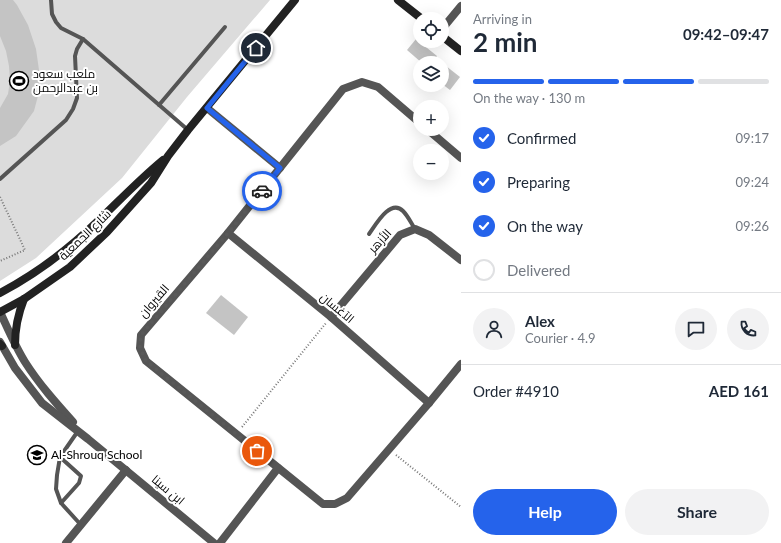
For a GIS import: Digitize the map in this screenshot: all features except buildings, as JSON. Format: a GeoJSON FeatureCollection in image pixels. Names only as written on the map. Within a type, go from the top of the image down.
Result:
{"type":"FeatureCollection","features":[{"type":"Feature","properties":{"kind":"street","name":"شارع الجمعية"},"geometry":{"type":"LineString","coordinates":[[0,312],[24,299],[70,267],[107,232],[151,183],[168,156],[188,130],[294,0]]}},
{"type":"Feature","properties":{"kind":"street"},"geometry":{"type":"LineString","coordinates":[[398,0],[413,12]]}},
{"type":"Feature","properties":{"kind":"street"},"geometry":{"type":"LineString","coordinates":[[449,21],[461,6]]}},
{"type":"Feature","properties":{"kind":"street"},"geometry":{"type":"LineString","coordinates":[[449,42],[461,51]]}},
{"type":"Feature","properties":{"kind":"street","name":"القيروان"},"geometry":{"type":"LineString","coordinates":[[413,117],[378,87],[362,82],[343,89],[228,233],[141,335],[140,348],[146,361],[323,504],[335,504],[347,498],[461,364]]}},
{"type":"Feature","properties":{"kind":"street"},"geometry":{"type":"LineString","coordinates":[[207,108],[280,168]]}},
{"type":"Feature","properties":{"kind":"street"},"geometry":{"type":"LineString","coordinates":[[435,136],[461,158]]}},
{"type":"Feature","properties":{"kind":"street","name":"شارع الجمعية"},"geometry":{"type":"LineString","coordinates":[[0,293],[15,285],[60,254],[98,221],[142,176],[168,156]]}},
{"type":"Feature","properties":{"kind":"street"},"geometry":{"type":"LineString","coordinates":[[415,229],[429,235],[461,260]]}},
{"type":"Feature","properties":{"kind":"street","name":"الأزهر"},"geometry":{"type":"LineString","coordinates":[[331,317],[400,235],[415,229]]}},
{"type":"Feature","properties":{"kind":"street","name":"الآغسان"},"geometry":{"type":"LineString","coordinates":[[228,233],[331,317],[429,403]]}},
{"type":"Feature","properties":{"kind":"street"},"geometry":{"type":"LineString","coordinates":[[15,345],[15,329],[18,313],[24,299]]}},
{"type":"Feature","properties":{"kind":"street","name":"ابن سينا"},"geometry":{"type":"LineString","coordinates":[[0,312],[15,345],[36,379],[49,396],[88,439]]}},
{"type":"Feature","properties":{"kind":"street","name":"ابن سينا"},"geometry":{"type":"LineString","coordinates":[[1,344],[15,368],[42,403],[214,543]]}},
{"type":"Feature","properties":{"kind":"street"},"geometry":{"type":"LineString","coordinates":[[220,543],[278,468]]}},
{"type":"Feature","properties":{"kind":"street"},"geometry":{"type":"LineString","coordinates":[[66,543],[126,470]]}},
{"type":"Feature","properties":{"kind":"lane"},"geometry":{"type":"LineString","coordinates":[[51,0],[52,14],[61,28],[83,39],[188,130]]}},
{"type":"Feature","properties":{"kind":"lane"},"geometry":{"type":"LineString","coordinates":[[159,105],[225,27]]}},
{"type":"Feature","properties":{"kind":"lane"},"geometry":{"type":"LineString","coordinates":[[0,179],[66,120],[73,109],[77,98],[75,56],[83,39]]}},
{"type":"Feature","properties":{"kind":"lane"},"geometry":{"type":"LineString","coordinates":[[369,234],[387,210],[392,207],[398,207],[402,210],[415,229]]}},
{"type":"Feature","properties":{"kind":"lane"},"geometry":{"type":"LineString","coordinates":[[78,431],[60,457],[56,489],[61,503],[81,525]]}},
{"type":"Feature","properties":{"kind":"lane"},"geometry":{"type":"LineString","coordinates":[[60,457],[81,476],[79,483],[61,503]]}},
{"type":"Feature","properties":{"kind":"path"},"geometry":{"type":"LineString","coordinates":[[0,197],[25,250],[0,261]]}},
{"type":"Feature","properties":{"kind":"path"},"geometry":{"type":"LineString","coordinates":[[236,434],[331,317]]}},
{"type":"Feature","properties":{"kind":"path"},"geometry":{"type":"LineString","coordinates":[[389,449],[461,508]]}},
{"type":"Feature","properties":{"kind":"shaded area"},"geometry":{"type":"Polygon","coordinates":[[[0,0],[270,0],[187,97],[122,178],[36,258],[0,281],[0,0]]]}},
{"type":"Feature","properties":{"kind":"way so far"},"geometry":{"type":"LineString","coordinates":[[257,451],[146,361],[140,348],[141,335],[262,191]]}},
{"type":"Feature","properties":{"kind":"place","name":"ملعب سعود بن عبدالرحمن"},"geometry":{"type":"Point","coordinates":[19,81]}},
{"type":"Feature","properties":{"kind":"place","name":"Al-Shrouq School"},"geometry":{"type":"Point","coordinates":[37,455]}},
{"type":"Feature","properties":{"kind":"route"},"geometry":{"type":"LineString","coordinates":[[256,48],[207,108],[280,168],[262,191]]}}]}
